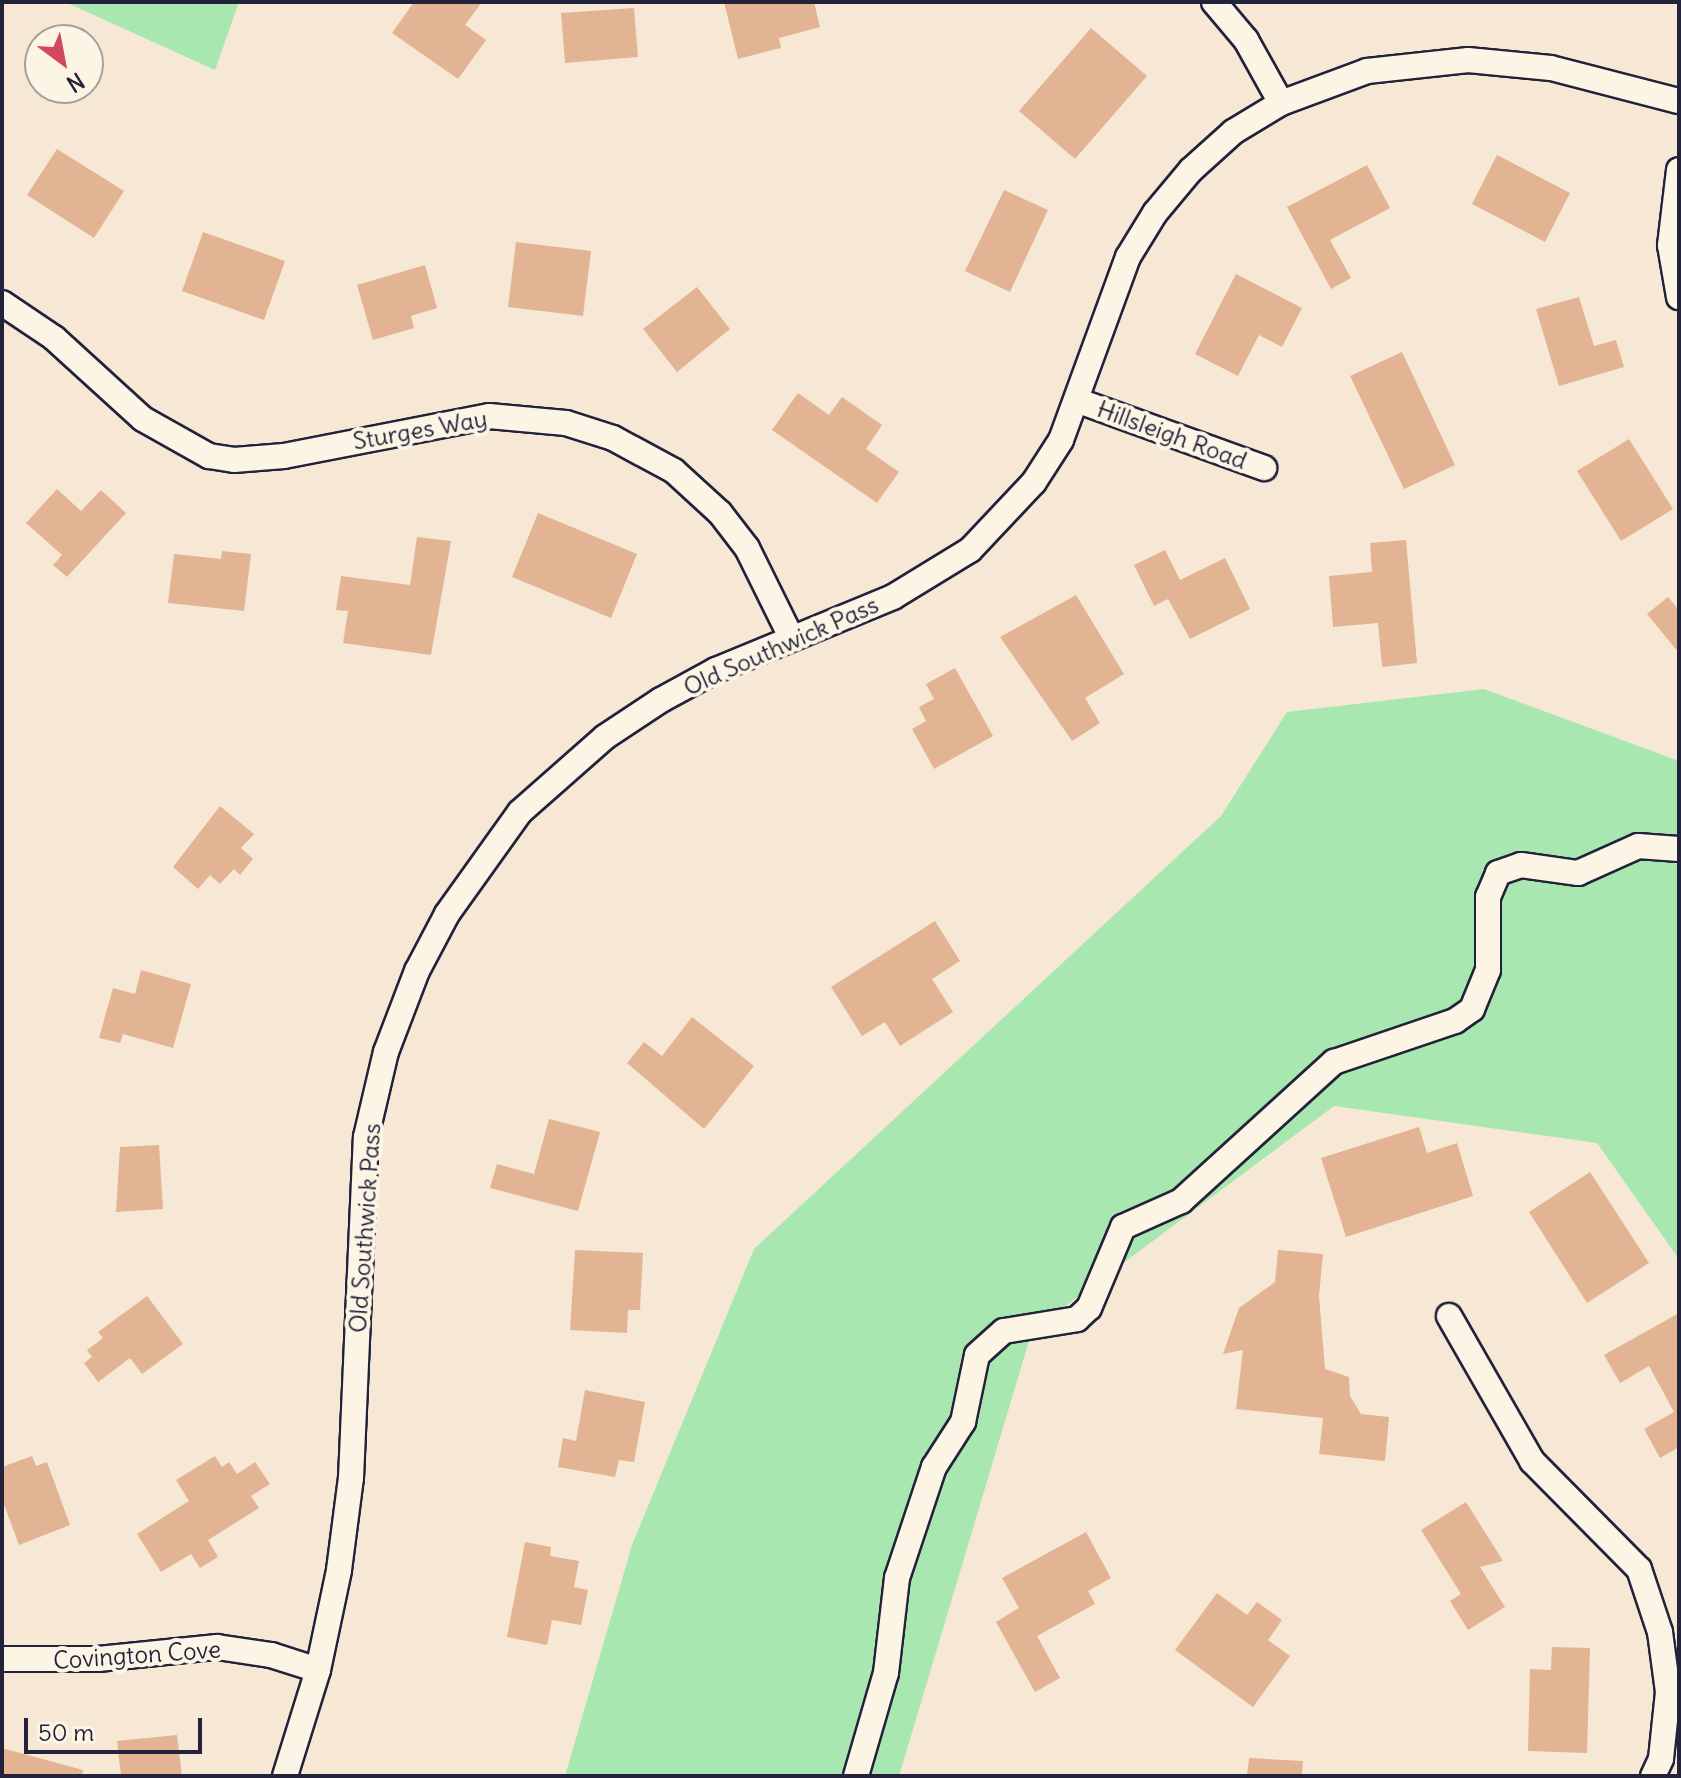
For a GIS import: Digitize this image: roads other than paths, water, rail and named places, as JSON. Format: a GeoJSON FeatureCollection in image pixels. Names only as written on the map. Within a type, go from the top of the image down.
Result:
{"type":"FeatureCollection","features":[{"type":"Feature","properties":{"kind":"street"},"geometry":{"type":"LineString","coordinates":[[1214,2],[1246,40],[1281,103]]}},
{"type":"Feature","properties":{"kind":"street","name":"Old Southwick Pass"},"geometry":{"type":"LineString","coordinates":[[285,1776],[318,1670],[351,1478],[366,1137],[386,1052],[417,971],[480,863],[555,778],[661,700],[791,637],[893,597],[970,550],[1034,482],[1079,401],[1128,257],[1155,213],[1191,170],[1233,132],[1281,103],[1367,71],[1468,60],[1551,68],[1679,101]]}},
{"type":"Feature","properties":{"kind":"street"},"geometry":{"type":"LineString","coordinates":[[1679,170],[1670,245],[1679,297]]}},
{"type":"Feature","properties":{"kind":"street","name":"Sturges Way"},"geometry":{"type":"LineString","coordinates":[[2,303],[54,338],[143,419],[209,456],[234,460],[284,456],[489,416],[566,423],[613,438],[674,471],[720,513],[747,548],[791,637]]}},
{"type":"Feature","properties":{"kind":"street","name":"Hillsleigh Road"},"geometry":{"type":"LineString","coordinates":[[1079,401],[1264,468]]}},
{"type":"Feature","properties":{"kind":"street"},"geometry":{"type":"LineString","coordinates":[[856,1776],[886,1673],[897,1578],[934,1467],[963,1422],[977,1355],[1004,1331],[1077,1319],[1089,1308],[1123,1227],[1181,1201],[1334,1062],[1455,1021],[1472,1009],[1488,970],[1488,897],[1498,873],[1521,865],[1578,873],[1638,846],[1679,849]]}},
{"type":"Feature","properties":{"kind":"street"},"geometry":{"type":"LineString","coordinates":[[1449,1316],[1532,1461],[1639,1569],[1660,1632],[1668,1692],[1661,1759],[1653,1776]]}},
{"type":"Feature","properties":{"kind":"street","name":"Covington Cove"},"geometry":{"type":"LineString","coordinates":[[2,1659],[48,1662],[217,1647],[271,1655],[318,1670]]}}]}
